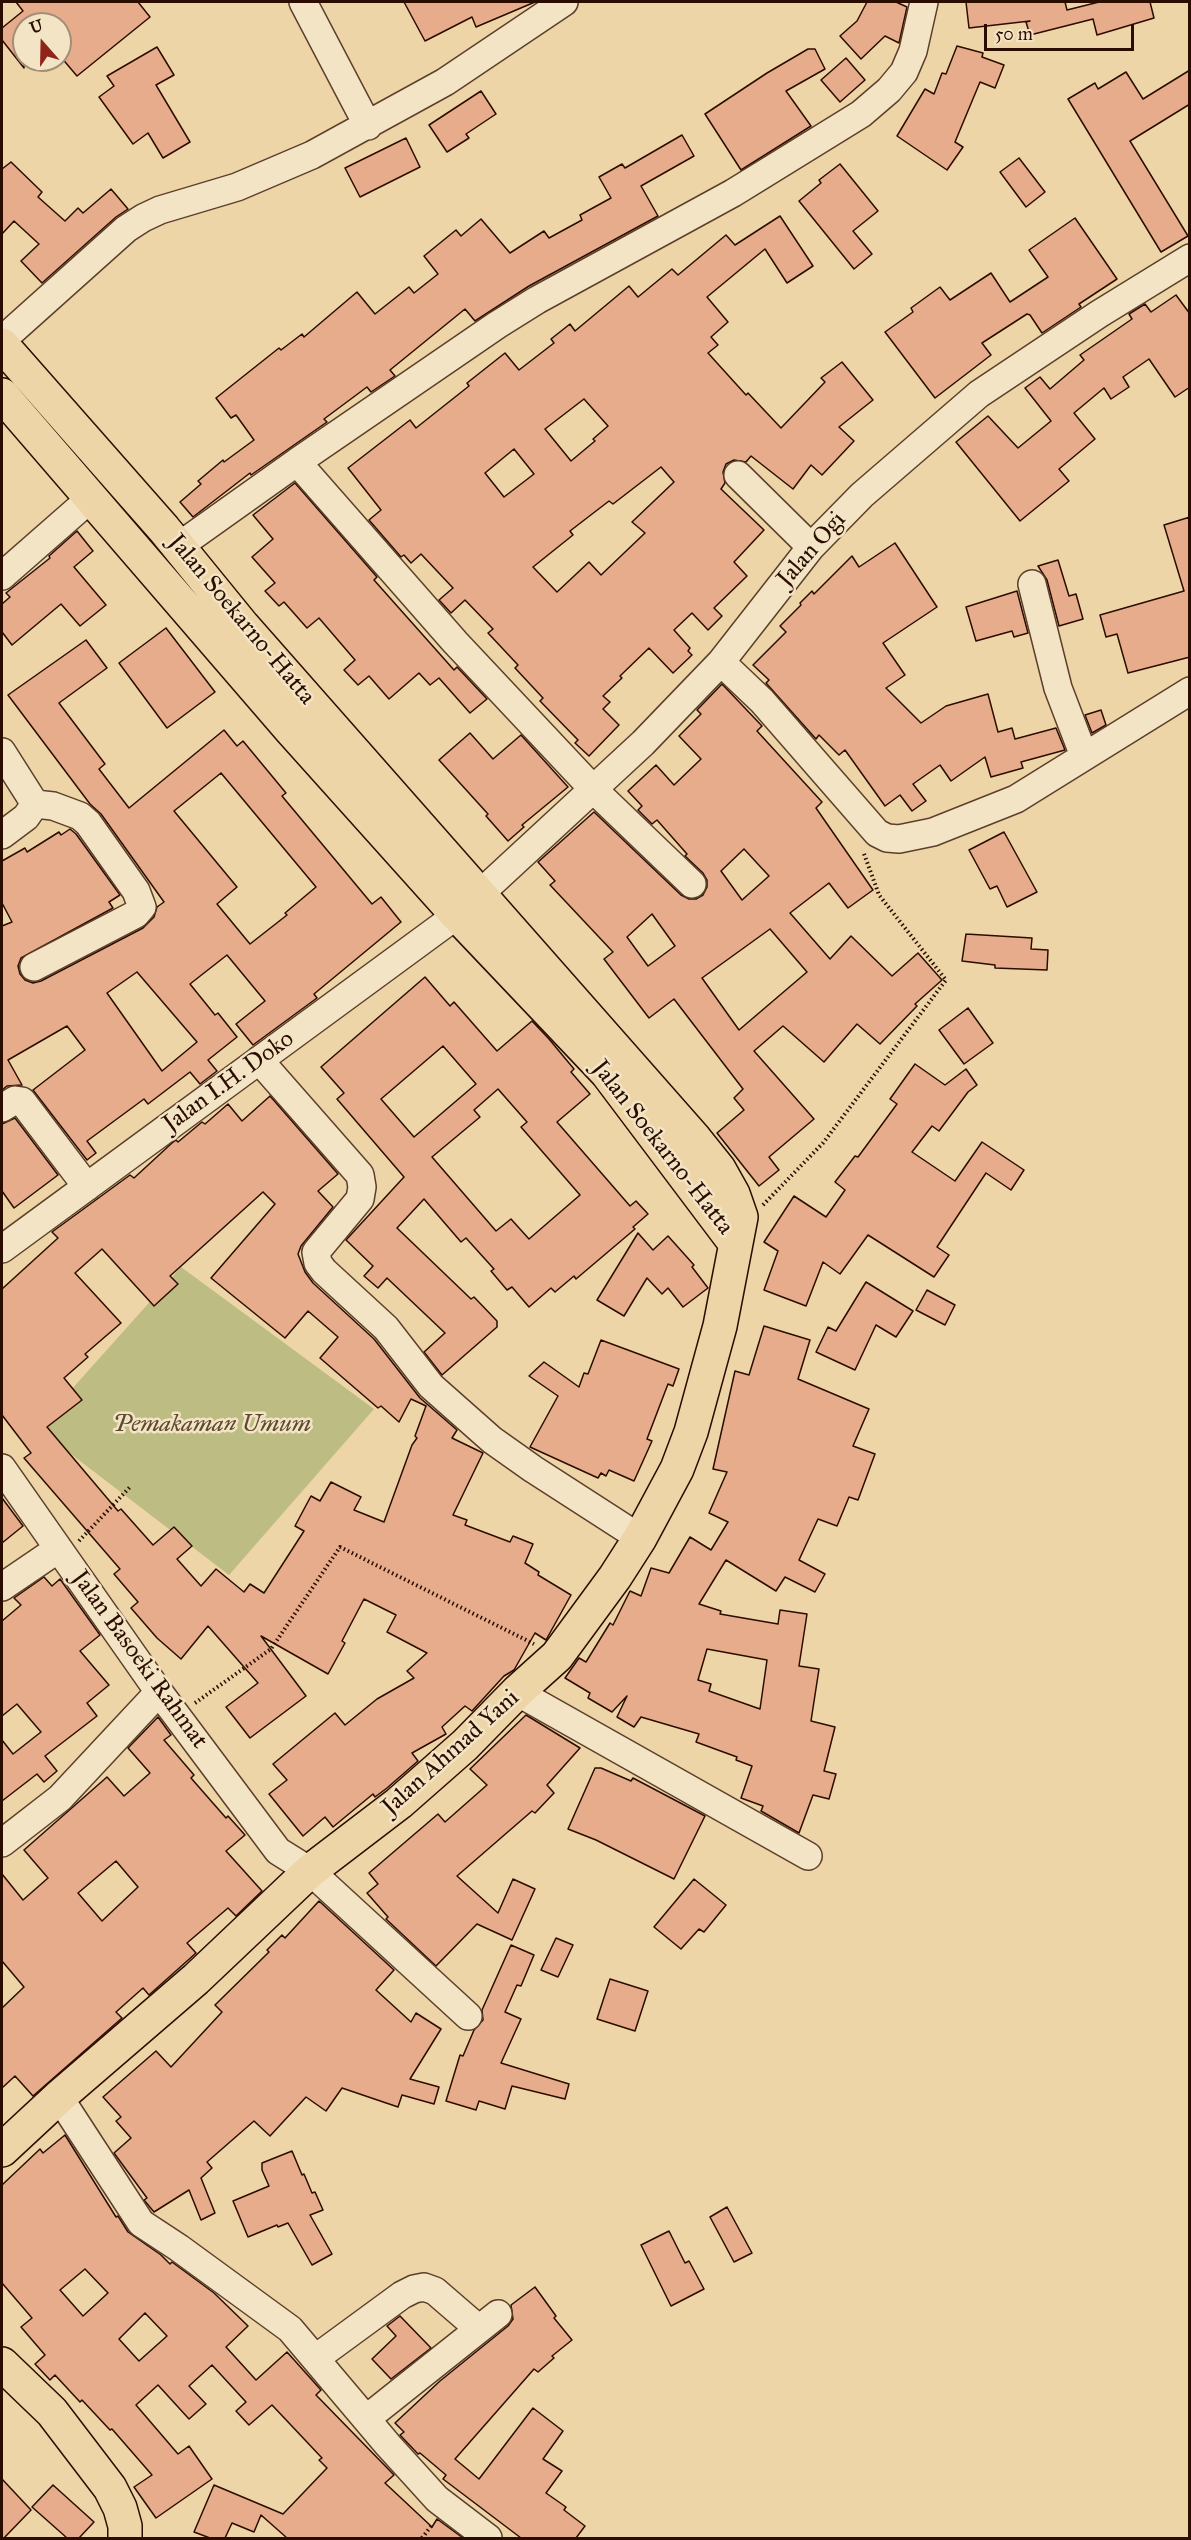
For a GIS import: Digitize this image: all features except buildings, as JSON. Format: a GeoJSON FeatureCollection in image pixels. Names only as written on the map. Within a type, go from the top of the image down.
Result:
{"type":"FeatureCollection","features":[{"type":"Feature","properties":{"kind":"highway","name":"Jalan Soekarno-Hatta"},"geometry":{"type":"LineString","coordinates":[[2,345],[171,537],[469,905],[738,1230]]}},
{"type":"Feature","properties":{"kind":"highway","name":"Jalan Soekarno-Hatta"},"geometry":{"type":"LineString","coordinates":[[2,394],[291,730],[469,905]]}},
{"type":"Feature","properties":{"kind":"highway"},"geometry":{"type":"LineString","coordinates":[[137,551],[171,537]]}},
{"type":"Feature","properties":{"kind":"highway","name":"Jalan Ahmad Yani"},"geometry":{"type":"LineString","coordinates":[[2,2150],[58,2097],[196,1979],[299,1882],[399,1803],[465,1745],[517,1692],[557,1656],[640,1539],[672,1480],[691,1432],[720,1326],[738,1230]]}},
{"type":"Feature","properties":{"kind":"highway"},"geometry":{"type":"LineString","coordinates":[[2,2364],[52,2412],[110,2488],[120,2508],[125,2538]]}},
{"type":"Feature","properties":{"kind":"street"},"geometry":{"type":"LineString","coordinates":[[303,2],[368,126]]}},
{"type":"Feature","properties":{"kind":"street"},"geometry":{"type":"LineString","coordinates":[[2,340],[126,229],[143,218],[160,210],[204,198],[270,174],[368,126],[445,82],[564,2]]}},
{"type":"Feature","properties":{"kind":"street"},"geometry":{"type":"LineString","coordinates":[[171,537],[297,462],[497,325],[567,283],[733,193],[861,114],[889,90],[904,72],[913,51],[924,2]]}},
{"type":"Feature","properties":{"kind":"street","name":"Jalan Ogi"},"geometry":{"type":"LineString","coordinates":[[469,905],[594,790],[721,662],[811,547],[862,495],[979,394],[1099,314],[1190,258]]}},
{"type":"Feature","properties":{"kind":"street"},"geometry":{"type":"LineString","coordinates":[[297,462],[398,579],[594,790],[692,884]]}},
{"type":"Feature","properties":{"kind":"street"},"geometry":{"type":"LineString","coordinates":[[738,475],[811,547]]}},
{"type":"Feature","properties":{"kind":"street"},"geometry":{"type":"LineString","coordinates":[[2,576],[91,498]]}},
{"type":"Feature","properties":{"kind":"street"},"geometry":{"type":"LineString","coordinates":[[1032,584],[1058,688],[1084,756]]}},
{"type":"Feature","properties":{"kind":"street"},"geometry":{"type":"LineString","coordinates":[[721,662],[762,701],[878,834],[887,838],[899,839],[933,832],[1016,799],[1190,691]]}},
{"type":"Feature","properties":{"kind":"street"},"geometry":{"type":"LineString","coordinates":[[2,752],[35,804]]}},
{"type":"Feature","properties":{"kind":"street"},"geometry":{"type":"LineString","coordinates":[[2,835],[26,817],[35,804]]}},
{"type":"Feature","properties":{"kind":"street"},"geometry":{"type":"LineString","coordinates":[[34,967],[136,914],[142,907],[136,891],[88,823],[80,816],[52,806],[35,804]]}},
{"type":"Feature","properties":{"kind":"street","name":"Jalan I.H. Doko"},"geometry":{"type":"LineString","coordinates":[[2,1249],[469,905]]}},
{"type":"Feature","properties":{"kind":"street"},"geometry":{"type":"LineString","coordinates":[[259,1060],[360,1176],[362,1187],[360,1199],[316,1252],[318,1263],[324,1271],[386,1328],[431,1386],[492,1440],[640,1539]]}},
{"type":"Feature","properties":{"kind":"street"},"geometry":{"type":"LineString","coordinates":[[2,1108],[15,1100],[22,1101],[87,1187]]}},
{"type":"Feature","properties":{"kind":"street","name":"Jalan Basoeki Rahmat"},"geometry":{"type":"LineString","coordinates":[[2,1468],[159,1692],[299,1882]]}},
{"type":"Feature","properties":{"kind":"street"},"geometry":{"type":"LineString","coordinates":[[2,1587],[61,1553]]}},
{"type":"Feature","properties":{"kind":"street"},"geometry":{"type":"LineString","coordinates":[[2,1843],[60,1798],[159,1692]]}},
{"type":"Feature","properties":{"kind":"street"},"geometry":{"type":"LineString","coordinates":[[517,1692],[808,1856]]}},
{"type":"Feature","properties":{"kind":"street"},"geometry":{"type":"LineString","coordinates":[[299,1882],[468,2016]]}},
{"type":"Feature","properties":{"kind":"street"},"geometry":{"type":"LineString","coordinates":[[58,2097],[141,2223],[290,2329],[437,2499],[488,2538]]}},
{"type":"Feature","properties":{"kind":"street"},"geometry":{"type":"LineString","coordinates":[[316,2358],[402,2295],[414,2289],[424,2287],[435,2291],[488,2321],[366,2419]]}},
{"type":"Feature","properties":{"kind":"path"},"geometry":{"type":"LineString","coordinates":[[738,1230],[823,1143],[946,980],[879,895],[861,845]]}},
{"type":"Feature","properties":{"kind":"path"},"geometry":{"type":"LineString","coordinates":[[61,1553],[130,1487]]}},
{"type":"Feature","properties":{"kind":"path"},"geometry":{"type":"LineString","coordinates":[[178,1716],[271,1649],[340,1547],[557,1656]]}},
{"type":"Feature","properties":{"kind":"green space","name":"Pemakaman Umum"},"geometry":{"type":"Polygon","coordinates":[[[181,1267],[374,1409],[229,1575],[37,1428],[181,1267]]]}}]}
